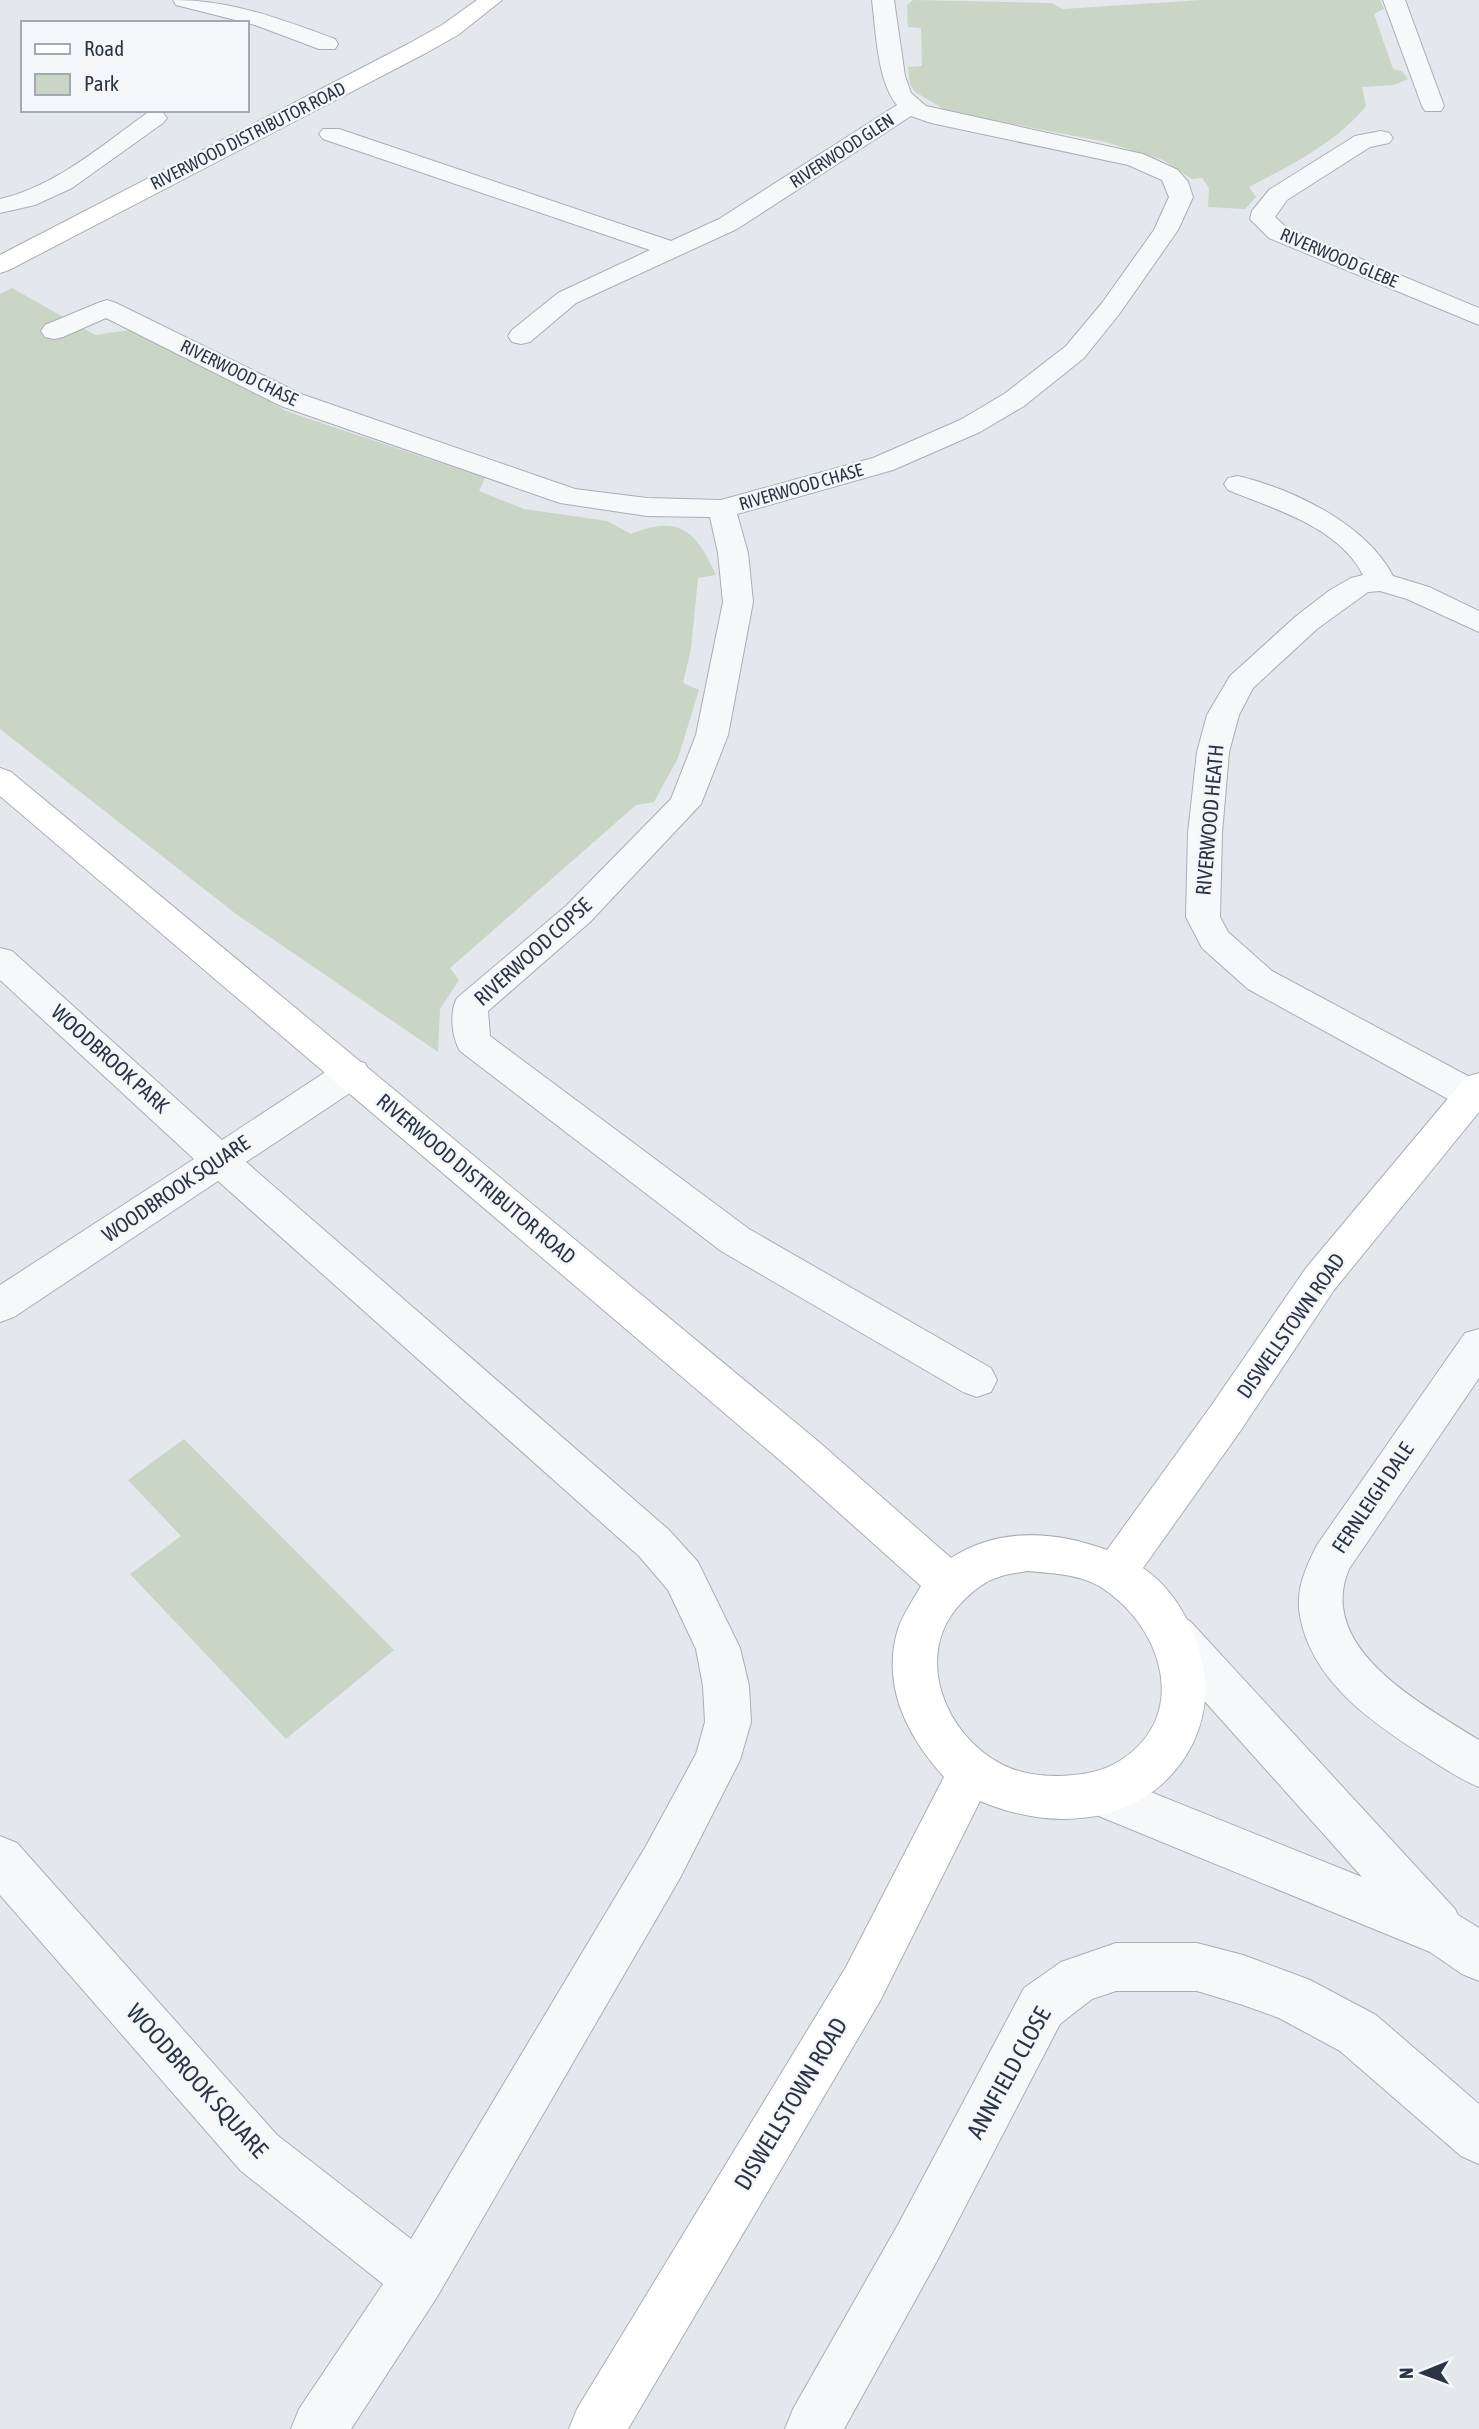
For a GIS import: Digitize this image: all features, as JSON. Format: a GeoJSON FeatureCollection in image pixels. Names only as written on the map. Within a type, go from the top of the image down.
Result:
{"type":"FeatureCollection","features":[{"type":"Feature","properties":{"kind":"street"},"geometry":{"type":"LineString","coordinates":[[184,0],[263,20],[327,44]]}},
{"type":"Feature","properties":{"kind":"street","name":"RIVERWOOD DISTRIBUTOR ROAD"},"geometry":{"type":"LineString","coordinates":[[0,265],[416,49],[450,30],[491,0]]}},
{"type":"Feature","properties":{"kind":"street","name":"RIVERWOOD GLEN"},"geometry":{"type":"LineString","coordinates":[[521,336],[566,298],[728,224],[910,107],[895,85],[891,72],[883,0]]}},
{"type":"Feature","properties":{"kind":"street"},"geometry":{"type":"LineString","coordinates":[[1394,0],[1433,106]]}},
{"type":"Feature","properties":{"kind":"street","name":"RIVERWOOD CHASE"},"geometry":{"type":"LineString","coordinates":[[54,331],[107,308],[291,400],[570,497],[647,507],[723,509],[883,464],[970,426],[1014,400],[1075,352],[1122,294],[1178,208],[1181,197],[1176,182],[1170,175],[1147,163],[1118,154],[931,116],[910,107]]}},
{"type":"Feature","properties":{"kind":"street"},"geometry":{"type":"LineString","coordinates":[[0,206],[26,200],[64,183],[155,118]]}},
{"type":"Feature","properties":{"kind":"street"},"geometry":{"type":"LineString","coordinates":[[331,134],[674,250]]}},
{"type":"Feature","properties":{"kind":"street","name":"RIVERWOOD GLEBE"},"geometry":{"type":"LineString","coordinates":[[1381,138],[1363,141],[1278,195],[1264,211],[1262,219],[1278,233],[1479,317]]}},
{"type":"Feature","properties":{"kind":"street"},"geometry":{"type":"LineString","coordinates":[[1237,484],[1343,532],[1367,556],[1381,582],[1418,593],[1479,623]]}},
{"type":"Feature","properties":{"kind":"street","name":"RIVERWOOD COPSE"},"geometry":{"type":"LineString","coordinates":[[723,509],[733,553],[738,602],[712,735],[685,804],[578,914],[470,1007],[473,1042],[736,1240],[977,1380]]}},
{"type":"Feature","properties":{"kind":"street","name":"RIVERWOOD HEATH"},"geometry":{"type":"LineString","coordinates":[[1381,582],[1361,584],[1306,623],[1241,683],[1223,715],[1212,763],[1205,834],[1203,917],[1214,939],[1259,980],[1476,1091]]}},
{"type":"Feature","properties":{"kind":"street","name":"RIVERWOOD DISTRIBUTOR ROAD"},"geometry":{"type":"LineString","coordinates":[[0,779],[804,1455],[949,1584]]}},
{"type":"Feature","properties":{"kind":"street","name":"WOODBROOK PARK"},"geometry":{"type":"LineString","coordinates":[[0,960],[221,1158],[255,1192],[414,1329],[653,1543],[683,1576],[703,1612],[718,1648],[726,1686],[727,1722],[717,1760],[663,1862],[418,2278],[319,2429]]}},
{"type":"Feature","properties":{"kind":"street","name":"WOODBROOK SQUARE"},"geometry":{"type":"LineString","coordinates":[[0,1306],[352,1073]]}},
{"type":"Feature","properties":{"kind":"street","name":"DISWELLSTOWN ROAD"},"geometry":{"type":"LineString","coordinates":[[1115,1573],[1226,1418],[1320,1279],[1476,1091]]}},
{"type":"Feature","properties":{"kind":"street","name":"FERNLEIGH DALE"},"geometry":{"type":"LineString","coordinates":[[1479,1345],[1332,1558],[1322,1583],[1321,1601],[1325,1628],[1337,1654],[1352,1674],[1373,1695],[1479,1765]]}},
{"type":"Feature","properties":{"kind":"street"},"geometry":{"type":"LineString","coordinates":[[1174,1635],[1184,1673],[1182,1712],[1166,1748],[1139,1776],[1101,1794],[1057,1799],[1012,1792],[971,1771],[937,1739],[917,1698],[913,1656],[924,1616],[949,1584],[985,1562],[1027,1552],[1072,1556],[1115,1573],[1150,1600],[1174,1635],[1463,1946]]}},
{"type":"Feature","properties":{"kind":"street","name":"DISWELLSTOWN ROAD"},"geometry":{"type":"LineString","coordinates":[[597,2429],[863,1984],[971,1771]]}},
{"type":"Feature","properties":{"kind":"street"},"geometry":{"type":"LineString","coordinates":[[1101,1794],[1463,1946]]}},
{"type":"Feature","properties":{"kind":"street","name":"WOODBROOK SQUARE"},"geometry":{"type":"LineString","coordinates":[[0,1859],[259,2153],[418,2278]]}},
{"type":"Feature","properties":{"kind":"street","name":"ANNFIELD CLOSE"},"geometry":{"type":"LineString","coordinates":[[813,2429],[919,2240],[1042,2006],[1078,1979],[1116,1967],[1197,1967],[1292,1998],[1358,2033],[1479,2138]]}},
{"type":"Feature","properties":{"kind":"green space"},"geometry":{"type":"Polygon","coordinates":[[[913,0],[1051,3],[1063,9],[1202,0],[1380,0],[1384,9],[1374,14],[1393,69],[1402,71],[1408,79],[1394,85],[1362,87],[1366,106],[1354,119],[1312,152],[1249,187],[1256,197],[1245,209],[1208,207],[1209,188],[1202,178],[1192,179],[1163,160],[1106,142],[949,112],[915,92],[910,84],[908,67],[922,66],[921,28],[908,27],[907,5],[913,0]]]}},
{"type":"Feature","properties":{"kind":"green space"},"geometry":{"type":"Polygon","coordinates":[[[12,288],[95,335],[131,330],[184,352],[286,411],[485,478],[479,491],[524,509],[607,521],[631,534],[648,528],[674,527],[693,537],[709,560],[716,575],[698,578],[691,649],[683,683],[699,690],[678,758],[654,802],[636,805],[450,968],[459,980],[440,1009],[438,1052],[236,914],[0,729],[0,294],[12,288]]]}},
{"type":"Feature","properties":{"kind":"green space"},"geometry":{"type":"Polygon","coordinates":[[[184,1439],[394,1650],[286,1739],[130,1574],[181,1536],[128,1480],[184,1439]]]}}]}
